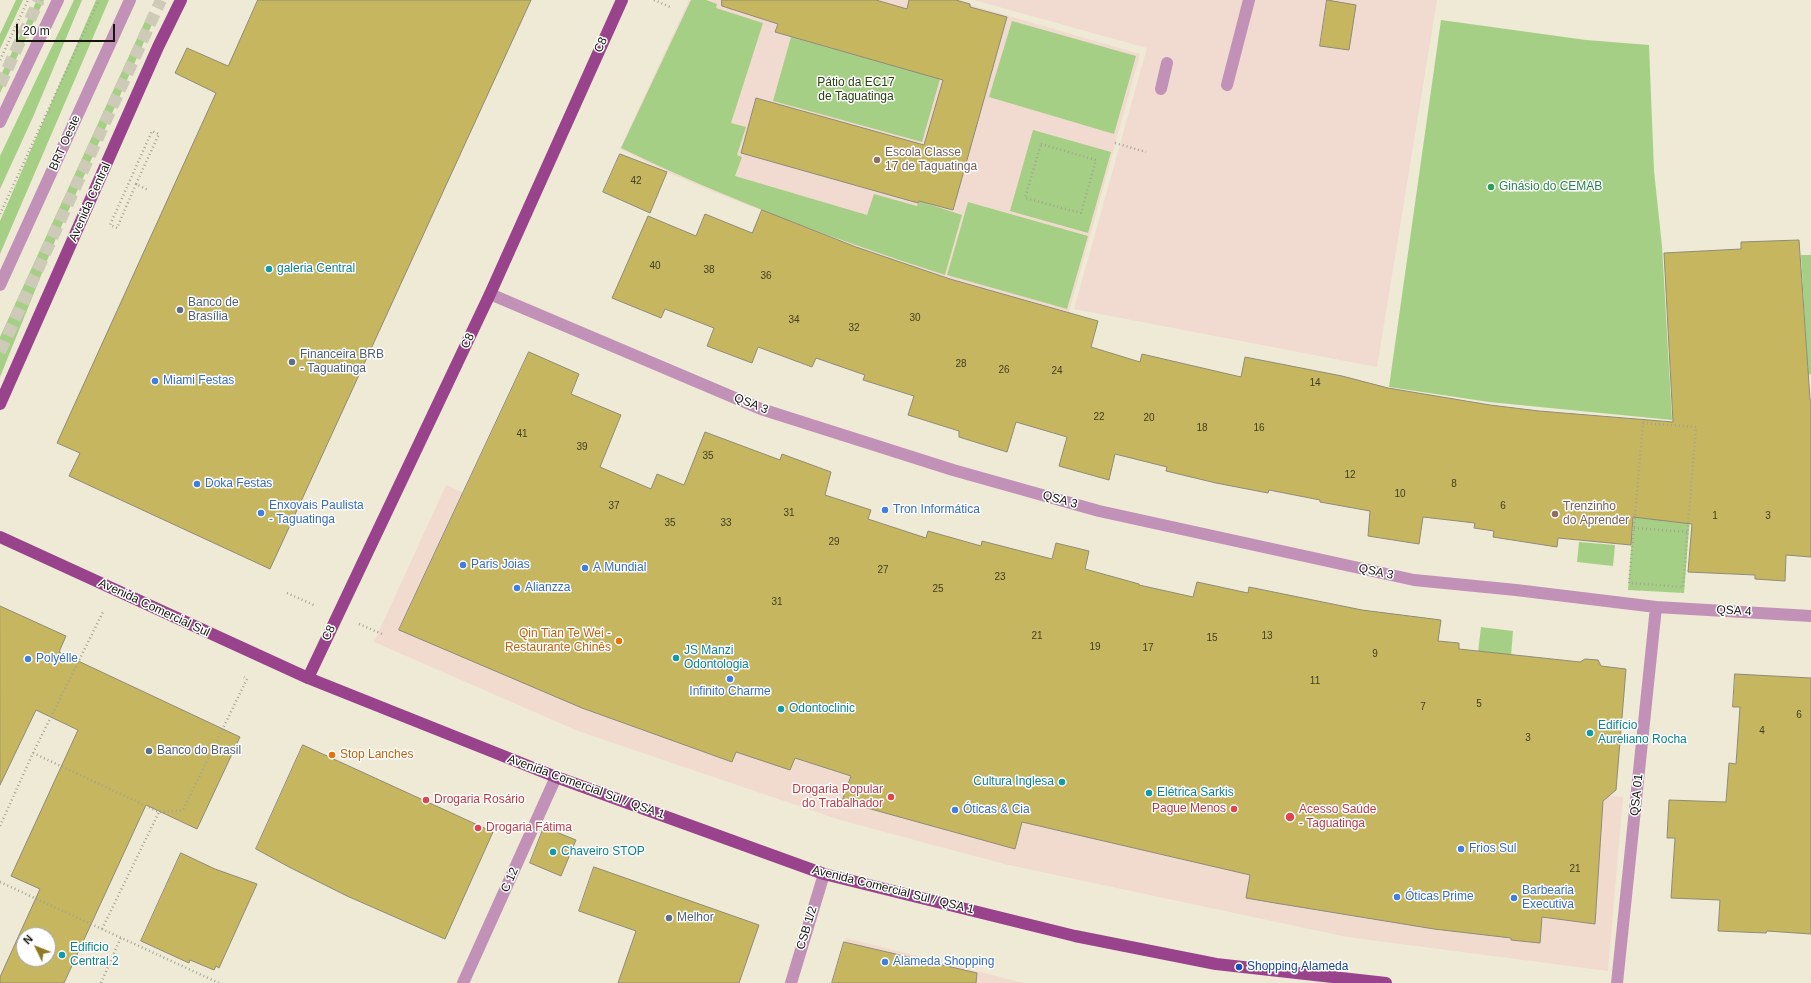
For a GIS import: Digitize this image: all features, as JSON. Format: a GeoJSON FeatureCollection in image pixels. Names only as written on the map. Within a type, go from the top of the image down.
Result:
{"type":"FeatureCollection","features":[{"type":"Feature","properties":{"kind":"main road","name":"Avenida Central"},"geometry":{"type":"LineString","coordinates":[[0,404],[155,54],[181,0]]}},
{"type":"Feature","properties":{"kind":"main road","name":"C8"},"geometry":{"type":"LineString","coordinates":[[308,678],[490,294],[622,0]]}},
{"type":"Feature","properties":{"kind":"main road","name":"Avenida Comercial Sul"},"geometry":{"type":"LineString","coordinates":[[0,537],[308,678]]}},
{"type":"Feature","properties":{"kind":"main road","name":"Avenida Comercial Sul / QSA 1"},"geometry":{"type":"LineString","coordinates":[[308,678],[556,777],[824,874],[1075,936],[1216,964],[1336,981],[1386,983]]}},
{"type":"Feature","properties":{"kind":"street"},"geometry":{"type":"LineString","coordinates":[[0,122],[58,0]]}},
{"type":"Feature","properties":{"kind":"street","name":"BRT Oeste"},"geometry":{"type":"LineString","coordinates":[[0,285],[130,0]]}},
{"type":"Feature","properties":{"kind":"street"},"geometry":{"type":"LineString","coordinates":[[1227,85],[1250,0]]}},
{"type":"Feature","properties":{"kind":"street"},"geometry":{"type":"LineString","coordinates":[[1162,89],[1167,63]]}},
{"type":"Feature","properties":{"kind":"street","name":"QSA 3"},"geometry":{"type":"LineString","coordinates":[[490,294],[761,409],[953,470],[1099,511],[1414,580],[1516,590],[1656,607]]}},
{"type":"Feature","properties":{"kind":"street","name":"QSA 4"},"geometry":{"type":"LineString","coordinates":[[1656,607],[1811,616]]}},
{"type":"Feature","properties":{"kind":"street","name":"QSA 01"},"geometry":{"type":"LineString","coordinates":[[1617,983],[1656,607]]}},
{"type":"Feature","properties":{"kind":"street","name":"C 12"},"geometry":{"type":"LineString","coordinates":[[463,983],[556,777]]}},
{"type":"Feature","properties":{"kind":"street","name":"CSB 1/2"},"geometry":{"type":"LineString","coordinates":[[791,983],[824,874]]}},
{"type":"Feature","properties":{"kind":"path"},"geometry":{"type":"LineString","coordinates":[[0,60],[28,0]]}},
{"type":"Feature","properties":{"kind":"path"},"geometry":{"type":"LineString","coordinates":[[0,214],[99,0]]}},
{"type":"Feature","properties":{"kind":"path"},"geometry":{"type":"LineString","coordinates":[[654,0],[670,7]]}},
{"type":"Feature","properties":{"kind":"path"},"geometry":{"type":"LineString","coordinates":[[152,131],[159,134],[136,184],[117,228],[110,225],[152,131]]}},
{"type":"Feature","properties":{"kind":"path"},"geometry":{"type":"LineString","coordinates":[[1115,143],[1146,152]]}},
{"type":"Feature","properties":{"kind":"path"},"geometry":{"type":"LineString","coordinates":[[1041,144],[1096,160],[1081,213],[1026,198],[1033,171],[1041,144]]}},
{"type":"Feature","properties":{"kind":"path"},"geometry":{"type":"LineString","coordinates":[[136,184],[148,190]]}},
{"type":"Feature","properties":{"kind":"path"},"geometry":{"type":"LineString","coordinates":[[1642,423],[1696,427],[1687,532],[1683,587],[1629,583],[1642,423]]}},
{"type":"Feature","properties":{"kind":"path"},"geometry":{"type":"LineString","coordinates":[[1634,528],[1687,532]]}},
{"type":"Feature","properties":{"kind":"path"},"geometry":{"type":"LineString","coordinates":[[96,608],[110,615]]}},
{"type":"Feature","properties":{"kind":"path"},"geometry":{"type":"LineString","coordinates":[[0,826],[33,753],[103,612]]}},
{"type":"Feature","properties":{"kind":"path"},"geometry":{"type":"LineString","coordinates":[[33,753],[159,812],[183,810],[247,678],[240,675]]}},
{"type":"Feature","properties":{"kind":"path"},"geometry":{"type":"LineString","coordinates":[[102,929],[159,812]]}},
{"type":"Feature","properties":{"kind":"path"},"geometry":{"type":"LineString","coordinates":[[0,883],[219,983]]}},
{"type":"Feature","properties":{"kind":"path"},"geometry":{"type":"LineString","coordinates":[[101,983],[121,937]]}},
{"type":"Feature","properties":{"kind":"shaded area","name":"Escola Classe 17 de Taguatinga"},"geometry":{"type":"Polygon","coordinates":[[[689,0],[954,0],[1140,54],[1069,312],[948,278],[854,246],[714,192],[667,172],[620,149],[689,0]]]}},
{"type":"Feature","properties":{"kind":"shaded area"},"geometry":{"type":"Polygon","coordinates":[[[974,0],[1437,0],[1377,367],[1074,309],[1147,48],[974,0]]]}},
{"type":"Feature","properties":{"kind":"shaded area"},"geometry":{"type":"Polygon","coordinates":[[[446,485],[568,539],[1497,784],[1623,797],[1608,971],[1347,937],[1004,864],[840,820],[578,731],[374,642],[446,485]]]}},
{"type":"Feature","properties":{"kind":"shaded area","name":"Alameda Shopping"},"geometry":{"type":"Polygon","coordinates":[[[846,938],[1024,983],[832,983],[846,938]]]}},
{"type":"Feature","properties":{"kind":"green space"},"geometry":{"type":"Polygon","coordinates":[[[16,0],[23,0],[0,49],[0,34],[16,0]]]}},
{"type":"Feature","properties":{"kind":"green space"},"geometry":{"type":"Polygon","coordinates":[[[37,0],[44,0],[0,93],[0,77],[37,0]]]}},
{"type":"Feature","properties":{"kind":"green space"},"geometry":{"type":"Polygon","coordinates":[[[74,0],[82,0],[33,117],[0,189],[0,156],[74,0]]]}},
{"type":"Feature","properties":{"kind":"green space"},"geometry":{"type":"Polygon","coordinates":[[[96,0],[109,0],[0,254],[0,221],[96,0]]]}},
{"type":"Feature","properties":{"kind":"green space"},"geometry":{"type":"Polygon","coordinates":[[[691,0],[706,0],[717,4],[716,8],[763,23],[731,123],[746,127],[737,155],[742,157],[735,176],[867,215],[874,194],[917,206],[919,201],[962,215],[945,275],[863,248],[781,218],[661,167],[621,148],[691,0]]]}},
{"type":"Feature","properties":{"kind":"green space"},"geometry":{"type":"Polygon","coordinates":[[[146,19],[153,22],[57,236],[0,377],[0,337],[146,19]]]}},
{"type":"Feature","properties":{"kind":"green space"},"geometry":{"type":"Polygon","coordinates":[[[1441,20],[1586,40],[1649,45],[1654,171],[1662,246],[1672,420],[1489,402],[1389,387],[1441,20]]]}},
{"type":"Feature","properties":{"kind":"green space"},"geometry":{"type":"Polygon","coordinates":[[[1012,21],[1136,56],[1114,134],[989,97],[1012,21]]]}},
{"type":"Feature","properties":{"kind":"green space","name":"Pátio da EC17 de Taguatinga"},"geometry":{"type":"Polygon","coordinates":[[[791,37],[940,79],[922,142],[773,101],[791,37]]]}},
{"type":"Feature","properties":{"kind":"green space"},"geometry":{"type":"Polygon","coordinates":[[[1033,130],[1111,152],[1088,233],[1010,211],[1033,130]]]}},
{"type":"Feature","properties":{"kind":"green space"},"geometry":{"type":"Polygon","coordinates":[[[968,202],[1088,236],[1067,309],[947,275],[968,202]]]}},
{"type":"Feature","properties":{"kind":"green space"},"geometry":{"type":"Polygon","coordinates":[[[1801,255],[1811,255],[1811,374],[1808,375],[1801,255]]]}},
{"type":"Feature","properties":{"kind":"green space"},"geometry":{"type":"Polygon","coordinates":[[[1641,421],[1697,426],[1684,593],[1628,590],[1641,421]]]}},
{"type":"Feature","properties":{"kind":"green space"},"geometry":{"type":"Polygon","coordinates":[[[1579,542],[1615,545],[1613,566],[1577,562],[1579,542]]]}},
{"type":"Feature","properties":{"kind":"green space"},"geometry":{"type":"Polygon","coordinates":[[[1481,627],[1513,631],[1511,656],[1478,652],[1481,627]]]}},
{"type":"Feature","properties":{"kind":"building"},"geometry":{"type":"Polygon","coordinates":[[[258,0],[531,0],[270,569],[69,476],[80,453],[57,443],[216,93],[175,73],[187,48],[228,66],[258,0]]]}},
{"type":"Feature","properties":{"kind":"building"},"geometry":{"type":"Polygon","coordinates":[[[722,0],[876,0],[907,9],[909,0],[956,0],[970,4],[970,7],[1007,17],[953,210],[919,201],[918,203],[741,153],[756,98],[924,145],[943,80],[775,32],[778,24],[722,6],[722,0]]]}},
{"type":"Feature","properties":{"kind":"building"},"geometry":{"type":"Polygon","coordinates":[[[1327,0],[1356,5],[1349,50],[1320,46],[1327,0]]]}},
{"type":"Feature","properties":{"kind":"building"},"geometry":{"type":"Polygon","coordinates":[[[620,154],[667,172],[650,213],[603,192],[620,154]]]}},
{"type":"Feature","properties":{"kind":"building"},"geometry":{"type":"Polygon","coordinates":[[[762,210],[856,247],[950,279],[1098,321],[1091,347],[1140,362],[1142,354],[1241,377],[1245,357],[1342,376],[1388,388],[1490,405],[1539,411],[1673,422],[1664,253],[1741,249],[1741,242],[1799,240],[1811,401],[1811,557],[1786,555],[1785,581],[1755,579],[1755,575],[1688,572],[1692,524],[1633,517],[1631,545],[1558,538],[1557,547],[1493,537],[1494,531],[1474,528],[1475,523],[1423,517],[1419,544],[1368,536],[1370,511],[1320,502],[1320,500],[1269,490],[1268,493],[1216,483],[1166,471],[1167,467],[1115,454],[1109,480],[1059,466],[1067,437],[1016,422],[1007,452],[959,437],[959,431],[908,415],[914,396],[863,380],[865,375],[816,358],[812,367],[758,347],[752,363],[707,346],[714,328],[665,309],[661,318],[612,298],[648,216],[696,236],[705,214],[752,233],[762,210]]]}},
{"type":"Feature","properties":{"kind":"building"},"geometry":{"type":"Polygon","coordinates":[[[529,352],[579,374],[571,394],[621,415],[600,467],[651,489],[657,474],[684,485],[705,432],[780,460],[782,454],[831,472],[825,495],[871,510],[868,519],[926,538],[928,531],[981,546],[982,541],[1052,559],[1056,543],[1089,551],[1085,569],[1139,585],[1193,597],[1197,582],[1248,593],[1249,587],[1362,610],[1441,620],[1438,641],[1459,643],[1459,649],[1580,662],[1585,659],[1598,660],[1601,666],[1626,669],[1616,790],[1603,801],[1595,924],[1542,917],[1540,943],[1434,929],[1246,898],[1250,875],[1022,822],[1015,849],[842,801],[851,776],[795,758],[790,770],[736,752],[732,762],[582,708],[399,630],[529,352]]]}},
{"type":"Feature","properties":{"kind":"building"},"geometry":{"type":"Polygon","coordinates":[[[0,606],[66,636],[59,652],[240,737],[197,829],[146,805],[64,983],[0,983],[0,977],[16,942],[16,967],[56,967],[56,927],[23,927],[40,889],[11,876],[78,730],[36,710],[0,785],[0,606]]]}},
{"type":"Feature","properties":{"kind":"building"},"geometry":{"type":"Polygon","coordinates":[[[1735,674],[1811,678],[1811,934],[1767,931],[1766,933],[1718,931],[1720,900],[1671,898],[1675,838],[1667,838],[1669,800],[1726,802],[1729,763],[1736,764],[1740,707],[1733,707],[1735,674]]]}},
{"type":"Feature","properties":{"kind":"building"},"geometry":{"type":"Polygon","coordinates":[[[303,745],[493,832],[445,939],[347,896],[256,849],[303,745]]]}},
{"type":"Feature","properties":{"kind":"building","name":"Chaveiro STOP"},"geometry":{"type":"Polygon","coordinates":[[[544,827],[576,840],[561,876],[530,863],[544,827]]]}},
{"type":"Feature","properties":{"kind":"building"},"geometry":{"type":"Polygon","coordinates":[[[181,853],[215,869],[257,884],[219,968],[216,966],[214,970],[190,960],[189,963],[141,941],[181,853]]]}},
{"type":"Feature","properties":{"kind":"building","name":"Melhor"},"geometry":{"type":"Polygon","coordinates":[[[594,867],[759,925],[739,983],[618,983],[636,931],[579,911],[594,867]]]}},
{"type":"Feature","properties":{"kind":"building","name":"Alameda Shopping"},"geometry":{"type":"Polygon","coordinates":[[[844,942],[977,973],[976,983],[832,983],[844,942]]]}},
{"type":"Feature","properties":{"kind":"tunnel"},"geometry":{"type":"LineString","coordinates":[[0,85],[39,0]]}},
{"type":"Feature","properties":{"kind":"tunnel"},"geometry":{"type":"LineString","coordinates":[[0,352],[161,0]]}},
{"type":"Feature","properties":{"kind":"place","name":"Escola Classe 17 de Taguatinga"},"geometry":{"type":"Point","coordinates":[877,160]}},
{"type":"Feature","properties":{"kind":"place","name":"Ginásio do CEMAB"},"geometry":{"type":"Point","coordinates":[1491,187]}},
{"type":"Feature","properties":{"kind":"place","name":"galeria Central"},"geometry":{"type":"Point","coordinates":[269,269]}},
{"type":"Feature","properties":{"kind":"place","name":"Banco de Brasília"},"geometry":{"type":"Point","coordinates":[180,310]}},
{"type":"Feature","properties":{"kind":"place","name":"Financeira BRB - Taguatinga"},"geometry":{"type":"Point","coordinates":[292,362]}},
{"type":"Feature","properties":{"kind":"place","name":"Miami Festas"},"geometry":{"type":"Point","coordinates":[155,381]}},
{"type":"Feature","properties":{"kind":"place","name":"Doka Festas"},"geometry":{"type":"Point","coordinates":[197,484]}},
{"type":"Feature","properties":{"kind":"place","name":"Tron Informática"},"geometry":{"type":"Point","coordinates":[885,510]}},
{"type":"Feature","properties":{"kind":"place","name":"Enxovais Paulista - Taguatinga"},"geometry":{"type":"Point","coordinates":[261,513]}},
{"type":"Feature","properties":{"kind":"place","name":"Trenzinho do Aprender"},"geometry":{"type":"Point","coordinates":[1555,514]}},
{"type":"Feature","properties":{"kind":"place","name":"Paris Joias"},"geometry":{"type":"Point","coordinates":[463,565]}},
{"type":"Feature","properties":{"kind":"place","name":"A Mundial"},"geometry":{"type":"Point","coordinates":[585,568]}},
{"type":"Feature","properties":{"kind":"place","name":"Alianzza"},"geometry":{"type":"Point","coordinates":[517,588]}},
{"type":"Feature","properties":{"kind":"place","name":"Qin Tian Te Wei - Restaurante Chinês"},"geometry":{"type":"Point","coordinates":[619,641]}},
{"type":"Feature","properties":{"kind":"place","name":"JS Manzi Odontologia"},"geometry":{"type":"Point","coordinates":[676,658]}},
{"type":"Feature","properties":{"kind":"place","name":"Polyélle"},"geometry":{"type":"Point","coordinates":[28,659]}},
{"type":"Feature","properties":{"kind":"place","name":"Infinito Charme"},"geometry":{"type":"Point","coordinates":[730,679]}},
{"type":"Feature","properties":{"kind":"place","name":"Odontoclinic"},"geometry":{"type":"Point","coordinates":[781,709]}},
{"type":"Feature","properties":{"kind":"place","name":"Edifício Aureliano Rocha"},"geometry":{"type":"Point","coordinates":[1590,733]}},
{"type":"Feature","properties":{"kind":"place","name":"Banco do Brasil"},"geometry":{"type":"Point","coordinates":[149,751]}},
{"type":"Feature","properties":{"kind":"place","name":"Stop Lanches"},"geometry":{"type":"Point","coordinates":[332,755]}},
{"type":"Feature","properties":{"kind":"place","name":"Cultura Inglesa"},"geometry":{"type":"Point","coordinates":[1062,782]}},
{"type":"Feature","properties":{"kind":"place","name":"Elétrica Sarkis"},"geometry":{"type":"Point","coordinates":[1149,793]}},
{"type":"Feature","properties":{"kind":"place","name":"Drogaria Popular do Trabalhador"},"geometry":{"type":"Point","coordinates":[891,797]}},
{"type":"Feature","properties":{"kind":"place","name":"Drogaria Rosário"},"geometry":{"type":"Point","coordinates":[426,800]}},
{"type":"Feature","properties":{"kind":"place","name":"Pague Menos"},"geometry":{"type":"Point","coordinates":[1234,809]}},
{"type":"Feature","properties":{"kind":"place","name":"Óticas & Cia"},"geometry":{"type":"Point","coordinates":[955,810]}},
{"type":"Feature","properties":{"kind":"place","name":"Acesso Saúde - Taguatinga"},"geometry":{"type":"Point","coordinates":[1290,817]}},
{"type":"Feature","properties":{"kind":"place","name":"Drogaria Fátima"},"geometry":{"type":"Point","coordinates":[478,828]}},
{"type":"Feature","properties":{"kind":"place","name":"Frios Sul"},"geometry":{"type":"Point","coordinates":[1461,849]}},
{"type":"Feature","properties":{"kind":"place","name":"Chaveiro STOP"},"geometry":{"type":"Point","coordinates":[553,852]}},
{"type":"Feature","properties":{"kind":"place","name":"Óticas Prime"},"geometry":{"type":"Point","coordinates":[1397,897]}},
{"type":"Feature","properties":{"kind":"place","name":"Barbearia Executiva"},"geometry":{"type":"Point","coordinates":[1514,898]}},
{"type":"Feature","properties":{"kind":"place","name":"Melhor"},"geometry":{"type":"Point","coordinates":[669,918]}},
{"type":"Feature","properties":{"kind":"place","name":"Edificio Central 2"},"geometry":{"type":"Point","coordinates":[62,955]}},
{"type":"Feature","properties":{"kind":"place","name":"Alameda Shopping"},"geometry":{"type":"Point","coordinates":[885,962]}},
{"type":"Feature","properties":{"kind":"place","name":"Shopping Alameda"},"geometry":{"type":"Point","coordinates":[1239,967]}}]}
